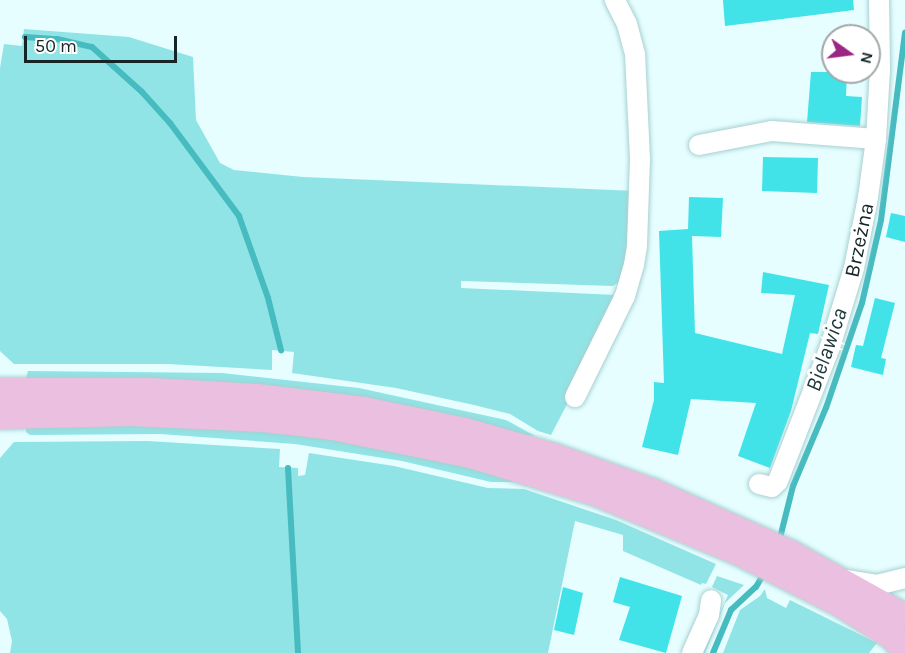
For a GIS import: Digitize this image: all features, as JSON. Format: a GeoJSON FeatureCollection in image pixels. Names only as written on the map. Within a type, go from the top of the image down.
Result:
{"type":"FeatureCollection","features":[{"type":"Feature","properties":{"kind":"main road"},"geometry":{"type":"LineString","coordinates":[[0,391],[226,395],[329,405],[398,416],[493,438],[574,463],[654,492],[787,564],[839,603],[893,638],[905,652]]}},
{"type":"Feature","properties":{"kind":"main road"},"geometry":{"type":"LineString","coordinates":[[0,416],[131,413],[216,415],[333,427],[492,460],[596,493],[678,525],[754,547]]}},
{"type":"Feature","properties":{"kind":"main road"},"geometry":{"type":"LineString","coordinates":[[787,564],[836,576],[871,600],[905,617]]}},
{"type":"Feature","properties":{"kind":"street"},"geometry":{"type":"LineString","coordinates":[[575,397],[621,305],[631,279],[636,252],[640,180],[635,54],[627,24],[615,0]]}},
{"type":"Feature","properties":{"kind":"street","name":"Brzeżna"},"geometry":{"type":"LineString","coordinates":[[759,484],[772,488],[778,481],[830,347],[854,268],[876,139],[880,70],[879,0]]}},
{"type":"Feature","properties":{"kind":"street"},"geometry":{"type":"LineString","coordinates":[[699,145],[772,131],[876,139]]}},
{"type":"Feature","properties":{"kind":"street"},"geometry":{"type":"LineString","coordinates":[[836,576],[852,582],[877,585],[905,578]]}},
{"type":"Feature","properties":{"kind":"street"},"geometry":{"type":"LineString","coordinates":[[692,653],[709,615],[711,600]]}},
{"type":"Feature","properties":{"kind":"shaded area"},"geometry":{"type":"Polygon","coordinates":[[[24,29],[129,37],[193,57],[196,120],[220,163],[234,170],[303,177],[636,191],[634,233],[620,281],[613,286],[461,281],[461,288],[616,295],[603,335],[551,435],[538,431],[510,414],[474,405],[396,388],[292,373],[294,352],[272,350],[272,370],[168,364],[14,364],[0,351],[0,68],[4,44],[22,46],[24,29]]]}},
{"type":"Feature","properties":{"kind":"shaded area"},"geometry":{"type":"Polygon","coordinates":[[[28,371],[222,373],[359,388],[506,420],[535,436],[25,381],[28,371]]]}},
{"type":"Feature","properties":{"kind":"shaded area"},"geometry":{"type":"Polygon","coordinates":[[[26,425],[155,425],[273,431],[333,439],[468,466],[524,482],[491,482],[402,461],[295,444],[160,434],[30,435],[26,432],[26,425]]]}},
{"type":"Feature","properties":{"kind":"shaded area"},"geometry":{"type":"Polygon","coordinates":[[[147,441],[280,449],[279,467],[298,468],[298,476],[305,475],[309,453],[394,466],[488,488],[524,489],[616,520],[716,564],[706,584],[701,585],[623,551],[623,535],[575,521],[548,653],[10,653],[12,641],[7,619],[0,611],[0,458],[14,442],[147,441]]]}},
{"type":"Feature","properties":{"kind":"shaded area"},"geometry":{"type":"Polygon","coordinates":[[[717,576],[744,585],[725,603],[705,653],[702,653],[728,595],[712,587],[717,576]]]}},
{"type":"Feature","properties":{"kind":"shaded area"},"geometry":{"type":"Polygon","coordinates":[[[765,589],[767,598],[786,608],[790,600],[877,643],[869,653],[723,653],[740,610],[760,596],[765,589]]]}},
{"type":"Feature","properties":{"kind":"building"},"geometry":{"type":"Polygon","coordinates":[[[723,0],[853,0],[854,10],[725,26],[723,0]]]}},
{"type":"Feature","properties":{"kind":"building"},"geometry":{"type":"Polygon","coordinates":[[[811,72],[821,72],[821,84],[846,84],[846,96],[862,97],[860,126],[807,122],[811,72]]]}},
{"type":"Feature","properties":{"kind":"building"},"geometry":{"type":"Polygon","coordinates":[[[763,157],[818,158],[817,193],[762,191],[763,157]]]}},
{"type":"Feature","properties":{"kind":"building"},"geometry":{"type":"Polygon","coordinates":[[[689,197],[723,198],[721,237],[692,236],[695,333],[782,354],[795,295],[761,293],[763,272],[829,285],[818,334],[810,333],[791,411],[770,468],[738,456],[756,403],[691,399],[678,455],[642,447],[654,400],[654,382],[664,383],[659,231],[688,229],[689,197]]]}},
{"type":"Feature","properties":{"kind":"building"},"geometry":{"type":"Polygon","coordinates":[[[891,213],[905,216],[905,242],[886,237],[891,213]]]}},
{"type":"Feature","properties":{"kind":"building"},"geometry":{"type":"Polygon","coordinates":[[[875,298],[895,303],[881,358],[886,359],[883,375],[851,367],[856,345],[863,346],[875,298]]]}},
{"type":"Feature","properties":{"kind":"building"},"geometry":{"type":"Polygon","coordinates":[[[620,577],[682,596],[666,653],[619,640],[630,607],[613,602],[620,577]]]}},
{"type":"Feature","properties":{"kind":"building"},"geometry":{"type":"Polygon","coordinates":[[[563,587],[583,593],[574,635],[554,630],[563,587]]]}},
{"type":"Feature","properties":{"kind":"waterway","name":"Bielawica"},"geometry":{"type":"LineString","coordinates":[[779,542],[793,486],[826,408],[862,303],[881,220],[905,33]]}},
{"type":"Feature","properties":{"kind":"waterway"},"geometry":{"type":"LineString","coordinates":[[25,37],[57,39],[92,47],[142,92],[170,123],[239,216],[268,298],[281,350]]}},
{"type":"Feature","properties":{"kind":"waterway"},"geometry":{"type":"LineString","coordinates":[[288,468],[298,653]]}},
{"type":"Feature","properties":{"kind":"waterway","name":"Bielawica"},"geometry":{"type":"LineString","coordinates":[[713,653],[731,610],[756,587],[764,573]]}}]}
